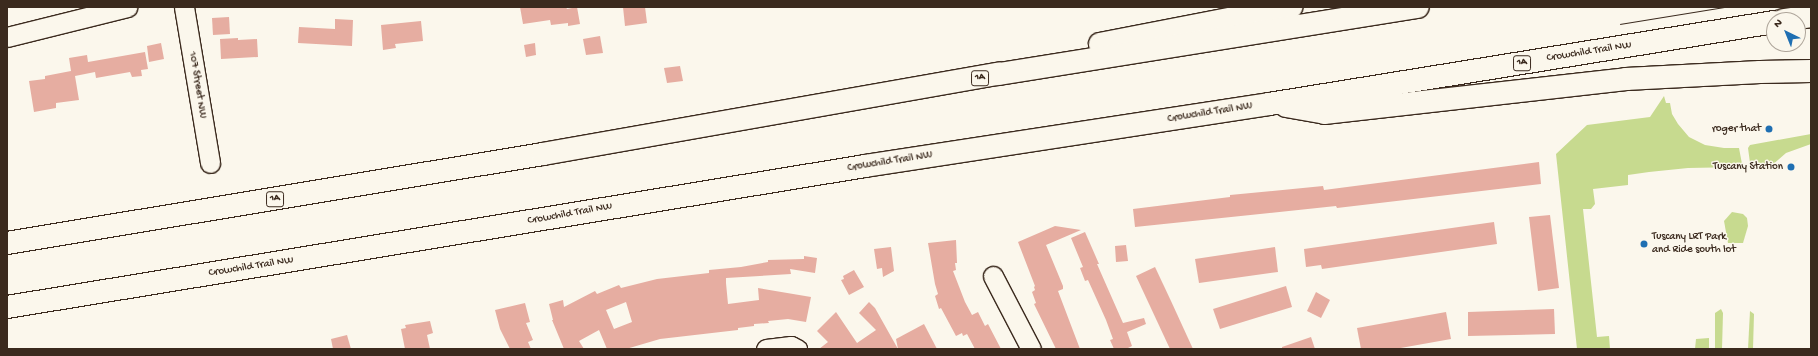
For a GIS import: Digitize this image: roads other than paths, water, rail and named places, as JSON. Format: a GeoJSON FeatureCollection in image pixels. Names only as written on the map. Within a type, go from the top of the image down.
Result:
{"type":"FeatureCollection","features":[{"type":"Feature","properties":{"kind":"highway"},"geometry":{"type":"LineString","coordinates":[[999,74],[1035,56],[1291,7]]}},
{"type":"Feature","properties":{"kind":"highway","name":"1A"},"geometry":{"type":"LineString","coordinates":[[7,243],[543,154],[999,74],[1418,7]]}},
{"type":"Feature","properties":{"kind":"highway","name":"Crowchild Trail NW"},"geometry":{"type":"LineString","coordinates":[[7,307],[857,167],[1269,104],[1766,23]]}},
{"type":"Feature","properties":{"kind":"highway"},"geometry":{"type":"LineString","coordinates":[[1269,104],[1324,113],[1626,79],[1760,72],[1811,71]]}},
{"type":"Feature","properties":{"kind":"street"},"geometry":{"type":"LineString","coordinates":[[7,37],[127,7]]}},
{"type":"Feature","properties":{"kind":"street","name":"107 Street NW"},"geometry":{"type":"LineString","coordinates":[[184,7],[210,163]]}},
{"type":"Feature","properties":{"kind":"street"},"geometry":{"type":"LineString","coordinates":[[993,276],[1031,349]]}},
{"type":"Feature","properties":{"kind":"street"},"geometry":{"type":"LineString","coordinates":[[766,349],[791,346],[797,349]]}},
{"type":"Feature","properties":{"kind":"tram line"},"geometry":{"type":"LineString","coordinates":[[1620,24],[1724,7]]}},
{"type":"Feature","properties":{"kind":"place","name":"roger that"},"geometry":{"type":"Point","coordinates":[1769,129]}},
{"type":"Feature","properties":{"kind":"place","name":"Tuscany Station"},"geometry":{"type":"Point","coordinates":[1791,167]}},
{"type":"Feature","properties":{"kind":"place","name":"Tuscany LRT Park and Ride south lot"},"geometry":{"type":"Point","coordinates":[1644,244]}}]}
